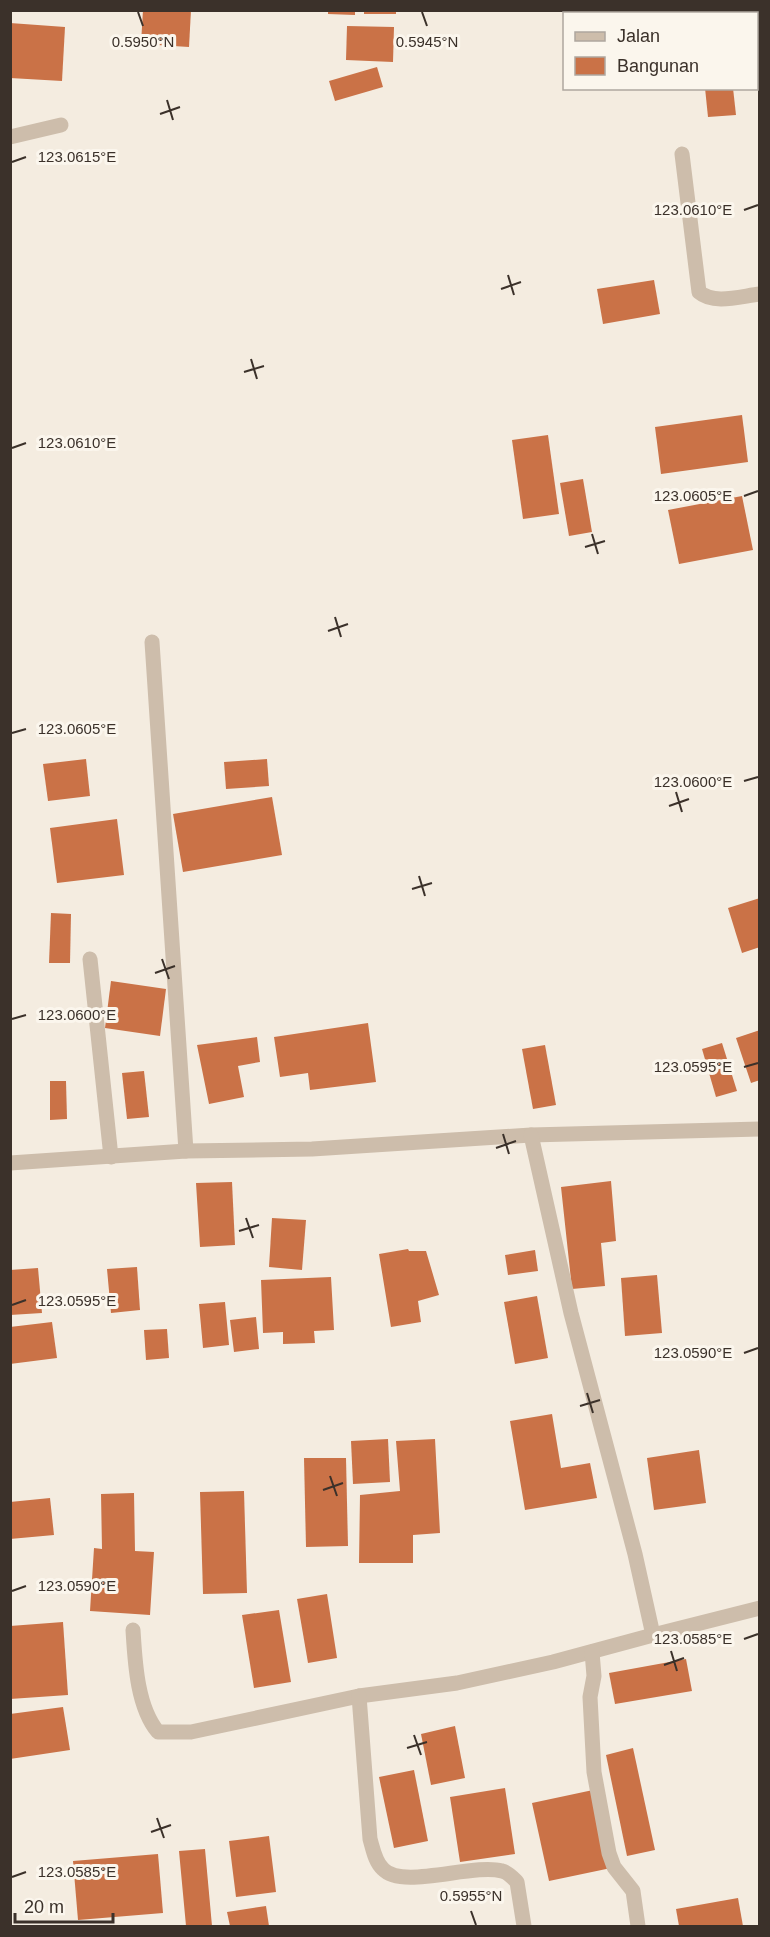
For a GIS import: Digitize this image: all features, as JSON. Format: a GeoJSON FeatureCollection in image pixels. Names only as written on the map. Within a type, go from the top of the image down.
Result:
{"type":"FeatureCollection","features":[{"type":"Feature","properties":{"kind":"street"},"geometry":{"type":"LineString","coordinates":[[10,137],[62,125]]}},
{"type":"Feature","properties":{"kind":"street"},"geometry":{"type":"LineString","coordinates":[[682,154],[699,292],[705,297],[714,299],[759,294]]}},
{"type":"Feature","properties":{"kind":"street"},"geometry":{"type":"LineString","coordinates":[[152,642],[186,1151]]}},
{"type":"Feature","properties":{"kind":"street"},"geometry":{"type":"LineString","coordinates":[[90,959],[111,1157]]}},
{"type":"Feature","properties":{"kind":"street"},"geometry":{"type":"LineString","coordinates":[[10,1163],[186,1151],[312,1149],[531,1135],[759,1129]]}},
{"type":"Feature","properties":{"kind":"street"},"geometry":{"type":"LineString","coordinates":[[531,1135],[571,1313],[635,1554],[652,1635]]}},
{"type":"Feature","properties":{"kind":"street"},"geometry":{"type":"LineString","coordinates":[[132,1630],[136,1677],[148,1714],[158,1732],[190,1732],[359,1696],[457,1683],[592,1652],[759,1608]]}},
{"type":"Feature","properties":{"kind":"street"},"geometry":{"type":"LineString","coordinates":[[592,1652],[594,1676],[590,1697],[594,1772],[609,1853],[614,1867],[633,1891],[638,1926]]}},
{"type":"Feature","properties":{"kind":"street"},"geometry":{"type":"LineString","coordinates":[[359,1696],[370,1839],[383,1870],[402,1878],[476,1869],[504,1870],[518,1881],[524,1926]]}},
{"type":"Feature","properties":{"kind":"building"},"geometry":{"type":"Polygon","coordinates":[[[143,10],[191,10],[189,47],[141,44],[143,10]]]}},
{"type":"Feature","properties":{"kind":"building"},"geometry":{"type":"Polygon","coordinates":[[[328,10],[355,10],[355,15],[328,14],[328,10]]]}},
{"type":"Feature","properties":{"kind":"building"},"geometry":{"type":"Polygon","coordinates":[[[364,10],[396,10],[396,14],[364,14],[364,10]]]}},
{"type":"Feature","properties":{"kind":"building"},"geometry":{"type":"Polygon","coordinates":[[[659,10],[690,10],[690,12],[659,12],[659,10]]]}},
{"type":"Feature","properties":{"kind":"building"},"geometry":{"type":"Polygon","coordinates":[[[10,23],[65,27],[62,81],[10,78],[10,23]]]}},
{"type":"Feature","properties":{"kind":"building"},"geometry":{"type":"Polygon","coordinates":[[[347,26],[394,27],[393,62],[346,60],[347,26]]]}},
{"type":"Feature","properties":{"kind":"building"},"geometry":{"type":"Polygon","coordinates":[[[377,67],[383,87],[335,101],[329,81],[377,67]]]}},
{"type":"Feature","properties":{"kind":"building"},"geometry":{"type":"Polygon","coordinates":[[[705,90],[733,90],[736,115],[708,117],[705,90]]]}},
{"type":"Feature","properties":{"kind":"building"},"geometry":{"type":"Polygon","coordinates":[[[654,280],[660,314],[603,324],[597,289],[654,280]]]}},
{"type":"Feature","properties":{"kind":"building"},"geometry":{"type":"Polygon","coordinates":[[[742,415],[748,462],[661,474],[655,427],[742,415]]]}},
{"type":"Feature","properties":{"kind":"building"},"geometry":{"type":"Polygon","coordinates":[[[548,435],[559,514],[523,519],[512,440],[548,435]]]}},
{"type":"Feature","properties":{"kind":"building"},"geometry":{"type":"Polygon","coordinates":[[[583,479],[592,532],[569,536],[560,483],[583,479]]]}},
{"type":"Feature","properties":{"kind":"building"},"geometry":{"type":"Polygon","coordinates":[[[742,496],[753,550],[679,564],[668,510],[742,496]]]}},
{"type":"Feature","properties":{"kind":"building"},"geometry":{"type":"Polygon","coordinates":[[[86,759],[90,796],[48,801],[43,764],[86,759]]]}},
{"type":"Feature","properties":{"kind":"building"},"geometry":{"type":"Polygon","coordinates":[[[267,759],[269,786],[226,789],[224,762],[267,759]]]}},
{"type":"Feature","properties":{"kind":"building"},"geometry":{"type":"Polygon","coordinates":[[[272,797],[282,855],[183,872],[173,814],[272,797]]]}},
{"type":"Feature","properties":{"kind":"building"},"geometry":{"type":"Polygon","coordinates":[[[117,819],[124,875],[57,883],[50,828],[117,819]]]}},
{"type":"Feature","properties":{"kind":"building"},"geometry":{"type":"Polygon","coordinates":[[[760,898],[760,947],[742,953],[728,908],[760,898]]]}},
{"type":"Feature","properties":{"kind":"building"},"geometry":{"type":"Polygon","coordinates":[[[51,913],[71,914],[70,963],[49,963],[51,913]]]}},
{"type":"Feature","properties":{"kind":"building"},"geometry":{"type":"Polygon","coordinates":[[[111,981],[166,989],[160,1036],[105,1028],[111,981]]]}},
{"type":"Feature","properties":{"kind":"building"},"geometry":{"type":"Polygon","coordinates":[[[368,1023],[376,1082],[310,1090],[308,1073],[280,1077],[274,1037],[368,1023]]]}},
{"type":"Feature","properties":{"kind":"building"},"geometry":{"type":"Polygon","coordinates":[[[760,1030],[760,1080],[751,1083],[736,1038],[760,1030]]]}},
{"type":"Feature","properties":{"kind":"building"},"geometry":{"type":"Polygon","coordinates":[[[257,1037],[260,1062],[238,1066],[244,1097],[209,1104],[197,1045],[257,1037]]]}},
{"type":"Feature","properties":{"kind":"building"},"geometry":{"type":"Polygon","coordinates":[[[722,1043],[737,1091],[716,1097],[702,1049],[722,1043]]]}},
{"type":"Feature","properties":{"kind":"building"},"geometry":{"type":"Polygon","coordinates":[[[545,1045],[556,1105],[533,1109],[522,1049],[545,1045]]]}},
{"type":"Feature","properties":{"kind":"building"},"geometry":{"type":"Polygon","coordinates":[[[144,1071],[149,1117],[127,1119],[122,1073],[144,1071]]]}},
{"type":"Feature","properties":{"kind":"building"},"geometry":{"type":"Polygon","coordinates":[[[50,1081],[66,1081],[67,1119],[50,1120],[50,1081]]]}},
{"type":"Feature","properties":{"kind":"building"},"geometry":{"type":"Polygon","coordinates":[[[611,1181],[616,1241],[601,1243],[605,1286],[572,1289],[561,1187],[611,1181]]]}},
{"type":"Feature","properties":{"kind":"building"},"geometry":{"type":"Polygon","coordinates":[[[232,1182],[235,1245],[200,1247],[196,1183],[232,1182]]]}},
{"type":"Feature","properties":{"kind":"building"},"geometry":{"type":"Polygon","coordinates":[[[272,1218],[306,1220],[302,1270],[269,1267],[272,1218]]]}},
{"type":"Feature","properties":{"kind":"building"},"geometry":{"type":"Polygon","coordinates":[[[408,1249],[409,1251],[426,1251],[439,1295],[418,1301],[421,1322],[391,1327],[379,1254],[408,1249]]]}},
{"type":"Feature","properties":{"kind":"building"},"geometry":{"type":"Polygon","coordinates":[[[535,1250],[538,1271],[508,1275],[505,1255],[535,1250]]]}},
{"type":"Feature","properties":{"kind":"building"},"geometry":{"type":"Polygon","coordinates":[[[137,1267],[140,1310],[111,1313],[107,1269],[137,1267]]]}},
{"type":"Feature","properties":{"kind":"building"},"geometry":{"type":"Polygon","coordinates":[[[38,1268],[42,1313],[10,1315],[10,1270],[38,1268]]]}},
{"type":"Feature","properties":{"kind":"building"},"geometry":{"type":"Polygon","coordinates":[[[657,1275],[662,1333],[625,1336],[621,1278],[657,1275]]]}},
{"type":"Feature","properties":{"kind":"building"},"geometry":{"type":"Polygon","coordinates":[[[331,1277],[334,1330],[314,1331],[315,1343],[283,1344],[283,1332],[263,1333],[261,1280],[331,1277]]]}},
{"type":"Feature","properties":{"kind":"building"},"geometry":{"type":"Polygon","coordinates":[[[537,1296],[548,1358],[515,1364],[504,1302],[537,1296]]]}},
{"type":"Feature","properties":{"kind":"building"},"geometry":{"type":"Polygon","coordinates":[[[225,1302],[229,1345],[203,1348],[199,1304],[225,1302]]]}},
{"type":"Feature","properties":{"kind":"building"},"geometry":{"type":"Polygon","coordinates":[[[256,1317],[259,1349],[234,1352],[230,1320],[256,1317]]]}},
{"type":"Feature","properties":{"kind":"building"},"geometry":{"type":"Polygon","coordinates":[[[52,1322],[57,1358],[10,1364],[10,1327],[52,1322]]]}},
{"type":"Feature","properties":{"kind":"building"},"geometry":{"type":"Polygon","coordinates":[[[167,1329],[169,1358],[146,1360],[144,1330],[167,1329]]]}},
{"type":"Feature","properties":{"kind":"building"},"geometry":{"type":"Polygon","coordinates":[[[552,1414],[561,1468],[590,1463],[597,1498],[525,1510],[510,1421],[552,1414]]]}},
{"type":"Feature","properties":{"kind":"building"},"geometry":{"type":"Polygon","coordinates":[[[388,1439],[390,1482],[353,1484],[351,1441],[388,1439]]]}},
{"type":"Feature","properties":{"kind":"building"},"geometry":{"type":"Polygon","coordinates":[[[435,1439],[440,1533],[413,1535],[413,1563],[359,1563],[360,1495],[400,1491],[396,1441],[435,1439]]]}},
{"type":"Feature","properties":{"kind":"building"},"geometry":{"type":"Polygon","coordinates":[[[699,1450],[706,1503],[654,1510],[647,1458],[699,1450]]]}},
{"type":"Feature","properties":{"kind":"building"},"geometry":{"type":"Polygon","coordinates":[[[304,1458],[346,1458],[348,1546],[306,1547],[304,1458]]]}},
{"type":"Feature","properties":{"kind":"building"},"geometry":{"type":"Polygon","coordinates":[[[244,1491],[247,1593],[203,1594],[200,1492],[244,1491]]]}},
{"type":"Feature","properties":{"kind":"building"},"geometry":{"type":"Polygon","coordinates":[[[134,1493],[135,1551],[154,1552],[150,1615],[90,1611],[94,1548],[102,1549],[101,1494],[134,1493]]]}},
{"type":"Feature","properties":{"kind":"building"},"geometry":{"type":"Polygon","coordinates":[[[50,1498],[54,1535],[10,1539],[10,1502],[50,1498]]]}},
{"type":"Feature","properties":{"kind":"building"},"geometry":{"type":"Polygon","coordinates":[[[327,1594],[337,1658],[308,1663],[297,1599],[327,1594]]]}},
{"type":"Feature","properties":{"kind":"building"},"geometry":{"type":"Polygon","coordinates":[[[279,1610],[291,1682],[254,1688],[242,1615],[279,1610]]]}},
{"type":"Feature","properties":{"kind":"building"},"geometry":{"type":"Polygon","coordinates":[[[63,1622],[68,1695],[10,1699],[10,1626],[63,1622]]]}},
{"type":"Feature","properties":{"kind":"building"},"geometry":{"type":"Polygon","coordinates":[[[686,1659],[692,1691],[615,1704],[609,1673],[686,1659]]]}},
{"type":"Feature","properties":{"kind":"building"},"geometry":{"type":"Polygon","coordinates":[[[63,1707],[70,1750],[10,1759],[10,1714],[63,1707]]]}},
{"type":"Feature","properties":{"kind":"building"},"geometry":{"type":"Polygon","coordinates":[[[455,1726],[465,1778],[431,1785],[421,1734],[455,1726]]]}},
{"type":"Feature","properties":{"kind":"building"},"geometry":{"type":"Polygon","coordinates":[[[633,1748],[655,1850],[627,1856],[606,1755],[633,1748]]]}},
{"type":"Feature","properties":{"kind":"building"},"geometry":{"type":"Polygon","coordinates":[[[414,1770],[428,1841],[394,1848],[379,1777],[414,1770]]]}},
{"type":"Feature","properties":{"kind":"building"},"geometry":{"type":"Polygon","coordinates":[[[505,1788],[515,1854],[460,1862],[450,1797],[505,1788]]]}},
{"type":"Feature","properties":{"kind":"building"},"geometry":{"type":"Polygon","coordinates":[[[593,1790],[611,1868],[549,1881],[532,1803],[593,1790]]]}},
{"type":"Feature","properties":{"kind":"building"},"geometry":{"type":"Polygon","coordinates":[[[269,1836],[276,1892],[236,1897],[229,1841],[269,1836]]]}},
{"type":"Feature","properties":{"kind":"building"},"geometry":{"type":"Polygon","coordinates":[[[205,1849],[212,1926],[186,1926],[179,1851],[205,1849]]]}},
{"type":"Feature","properties":{"kind":"building"},"geometry":{"type":"Polygon","coordinates":[[[158,1854],[163,1913],[78,1920],[73,1861],[158,1854]]]}},
{"type":"Feature","properties":{"kind":"building"},"geometry":{"type":"Polygon","coordinates":[[[738,1898],[743,1926],[679,1926],[676,1909],[738,1898]]]}},
{"type":"Feature","properties":{"kind":"building"},"geometry":{"type":"Polygon","coordinates":[[[266,1906],[269,1926],[230,1926],[227,1912],[266,1906]]]}}]}
